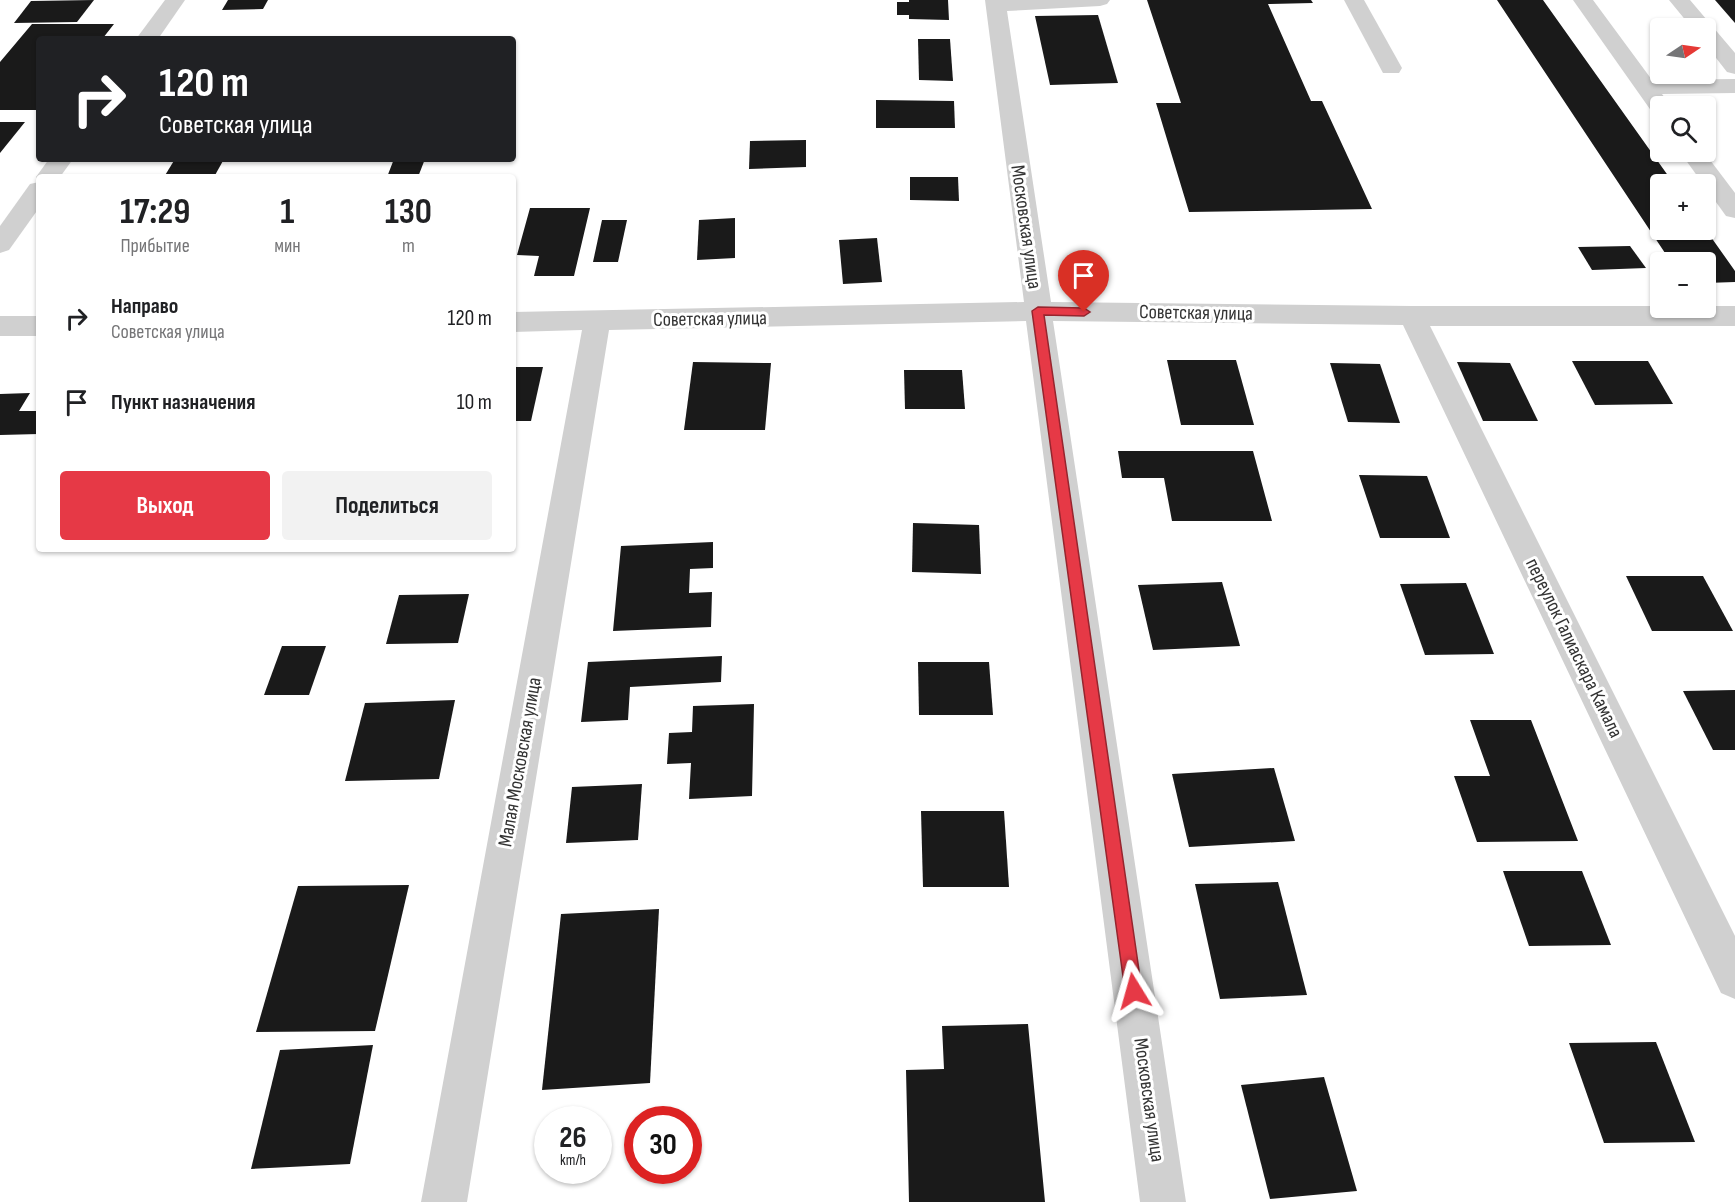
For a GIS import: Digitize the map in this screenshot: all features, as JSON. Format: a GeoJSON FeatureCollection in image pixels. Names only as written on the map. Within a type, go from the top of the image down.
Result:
{"type":"FeatureCollection","features":[{"type":"Feature","properties":{"kind":"street"},"geometry":{"type":"LineString","coordinates":[[149,36],[175,0]]}},
{"type":"Feature","properties":{"kind":"street"},"geometry":{"type":"LineString","coordinates":[[995,2],[1100,0]]}},
{"type":"Feature","properties":{"kind":"street"},"geometry":{"type":"LineString","coordinates":[[1354,0],[1391,68]]}},
{"type":"Feature","properties":{"kind":"street"},"geometry":{"type":"LineString","coordinates":[[1583,0],[1652,96]]}},
{"type":"Feature","properties":{"kind":"street"},"geometry":{"type":"LineString","coordinates":[[1678,0],[1693,18]]}},
{"type":"Feature","properties":{"kind":"street","name":"Московская улица"},"geometry":{"type":"LineString","coordinates":[[995,2],[1163,1202]]}},
{"type":"Feature","properties":{"kind":"street"},"geometry":{"type":"LineString","coordinates":[[1716,44],[1735,67]]}},
{"type":"Feature","properties":{"kind":"street"},"geometry":{"type":"LineString","coordinates":[[1646,87],[1735,86]]}},
{"type":"Feature","properties":{"kind":"street"},"geometry":{"type":"LineString","coordinates":[[1699,162],[1735,210]]}},
{"type":"Feature","properties":{"kind":"street"},"geometry":{"type":"LineString","coordinates":[[0,244],[36,194]]}},
{"type":"Feature","properties":{"kind":"street","name":"Советская улица"},"geometry":{"type":"LineString","coordinates":[[516,322],[1038,311],[1412,316],[1735,316]]}},
{"type":"Feature","properties":{"kind":"street","name":"переулок Галиаскара Камала"},"geometry":{"type":"LineString","coordinates":[[1412,316],[1735,979]]}},
{"type":"Feature","properties":{"kind":"street","name":"Малая Московская улица"},"geometry":{"type":"LineString","coordinates":[[444,1202],[597,321]]}},
{"type":"Feature","properties":{"kind":"street"},"geometry":{"type":"LineString","coordinates":[[0,326],[36,326]]}},
{"type":"Feature","properties":{"kind":"building"},"geometry":{"type":"Polygon","coordinates":[[[94,0],[77,22],[14,23],[31,1],[94,0]]]}},
{"type":"Feature","properties":{"kind":"building"},"geometry":{"type":"Polygon","coordinates":[[[228,0],[268,0],[263,9],[222,10],[228,0]]]}},
{"type":"Feature","properties":{"kind":"building"},"geometry":{"type":"Polygon","coordinates":[[[909,0],[948,0],[949,20],[909,19],[909,15],[897,15],[897,2],[909,2],[909,0]]]}},
{"type":"Feature","properties":{"kind":"building"},"geometry":{"type":"Polygon","coordinates":[[[1147,0],[1311,0],[1313,3],[1268,4],[1311,101],[1322,101],[1372,209],[1189,212],[1156,103],[1181,103],[1147,0]]]}},
{"type":"Feature","properties":{"kind":"building"},"geometry":{"type":"Polygon","coordinates":[[[1497,0],[1543,0],[1650,150],[1650,162],[1658,162],[1667,174],[1650,174],[1650,230],[1497,0]]]}},
{"type":"Feature","properties":{"kind":"building"},"geometry":{"type":"Polygon","coordinates":[[[1715,0],[1735,0],[1735,23],[1715,0]]]}},
{"type":"Feature","properties":{"kind":"building"},"geometry":{"type":"Polygon","coordinates":[[[1098,15],[1118,83],[1050,85],[1035,16],[1098,15]]]}},
{"type":"Feature","properties":{"kind":"building"},"geometry":{"type":"Polygon","coordinates":[[[32,24],[114,24],[105,36],[36,36],[36,110],[0,110],[0,62],[32,24]]]}},
{"type":"Feature","properties":{"kind":"building"},"geometry":{"type":"Polygon","coordinates":[[[918,39],[950,39],[953,81],[919,80],[918,39]]]}},
{"type":"Feature","properties":{"kind":"building"},"geometry":{"type":"Polygon","coordinates":[[[876,100],[954,101],[955,128],[876,128],[876,100]]]}},
{"type":"Feature","properties":{"kind":"building"},"geometry":{"type":"Polygon","coordinates":[[[0,122],[25,122],[0,153],[0,122]]]}},
{"type":"Feature","properties":{"kind":"building"},"geometry":{"type":"Polygon","coordinates":[[[806,140],[806,167],[749,169],[750,141],[806,140]]]}},
{"type":"Feature","properties":{"kind":"building"},"geometry":{"type":"Polygon","coordinates":[[[173,162],[222,162],[216,174],[166,174],[173,162]]]}},
{"type":"Feature","properties":{"kind":"building"},"geometry":{"type":"Polygon","coordinates":[[[393,162],[424,162],[419,174],[388,174],[393,162]]]}},
{"type":"Feature","properties":{"kind":"building"},"geometry":{"type":"Polygon","coordinates":[[[910,177],[958,177],[959,201],[910,200],[910,177]]]}},
{"type":"Feature","properties":{"kind":"building"},"geometry":{"type":"Polygon","coordinates":[[[530,208],[590,208],[574,276],[534,276],[539,256],[517,255],[530,208]]]}},
{"type":"Feature","properties":{"kind":"building"},"geometry":{"type":"Polygon","coordinates":[[[735,218],[735,258],[697,260],[699,220],[735,218]]]}},
{"type":"Feature","properties":{"kind":"building"},"geometry":{"type":"Polygon","coordinates":[[[602,220],[627,220],[618,262],[593,262],[602,220]]]}},
{"type":"Feature","properties":{"kind":"building"},"geometry":{"type":"Polygon","coordinates":[[[877,238],[882,282],[843,284],[839,240],[877,238]]]}},
{"type":"Feature","properties":{"kind":"building"},"geometry":{"type":"Polygon","coordinates":[[[1656,240],[1713,240],[1735,271],[1735,282],[1716,283],[1716,252],[1664,252],[1656,240]]]}},
{"type":"Feature","properties":{"kind":"building"},"geometry":{"type":"Polygon","coordinates":[[[1630,246],[1646,268],[1592,270],[1578,247],[1630,246]]]}},
{"type":"Feature","properties":{"kind":"building"},"geometry":{"type":"Polygon","coordinates":[[[1167,360],[1236,360],[1254,425],[1181,425],[1167,360]]]}},
{"type":"Feature","properties":{"kind":"building"},"geometry":{"type":"Polygon","coordinates":[[[1572,361],[1648,361],[1673,404],[1595,405],[1572,361]]]}},
{"type":"Feature","properties":{"kind":"building"},"geometry":{"type":"Polygon","coordinates":[[[693,362],[771,363],[765,430],[684,430],[693,362]]]}},
{"type":"Feature","properties":{"kind":"building"},"geometry":{"type":"Polygon","coordinates":[[[1457,362],[1510,363],[1538,421],[1483,421],[1457,362]]]}},
{"type":"Feature","properties":{"kind":"building"},"geometry":{"type":"Polygon","coordinates":[[[1330,363],[1380,364],[1400,423],[1348,422],[1330,363]]]}},
{"type":"Feature","properties":{"kind":"building"},"geometry":{"type":"Polygon","coordinates":[[[516,367],[543,367],[531,421],[516,421],[516,367]]]}},
{"type":"Feature","properties":{"kind":"building"},"geometry":{"type":"Polygon","coordinates":[[[904,370],[962,370],[965,409],[905,409],[904,370]]]}},
{"type":"Feature","properties":{"kind":"building"},"geometry":{"type":"Polygon","coordinates":[[[30,393],[19,411],[36,411],[36,434],[0,435],[0,394],[30,393]]]}},
{"type":"Feature","properties":{"kind":"building"},"geometry":{"type":"Polygon","coordinates":[[[1118,451],[1253,451],[1272,521],[1172,521],[1164,478],[1122,478],[1118,451]]]}},
{"type":"Feature","properties":{"kind":"building"},"geometry":{"type":"Polygon","coordinates":[[[1359,475],[1427,476],[1450,538],[1380,538],[1359,475]]]}},
{"type":"Feature","properties":{"kind":"building"},"geometry":{"type":"Polygon","coordinates":[[[913,523],[979,525],[981,574],[912,572],[913,523]]]}},
{"type":"Feature","properties":{"kind":"building"},"geometry":{"type":"Polygon","coordinates":[[[713,542],[713,568],[690,569],[689,593],[712,592],[711,627],[613,631],[621,546],[713,542]]]}},
{"type":"Feature","properties":{"kind":"building"},"geometry":{"type":"Polygon","coordinates":[[[1626,576],[1703,576],[1733,631],[1652,631],[1626,576]]]}},
{"type":"Feature","properties":{"kind":"building"},"geometry":{"type":"Polygon","coordinates":[[[1222,582],[1240,646],[1153,650],[1138,585],[1222,582]]]}},
{"type":"Feature","properties":{"kind":"building"},"geometry":{"type":"Polygon","coordinates":[[[1466,583],[1494,654],[1425,655],[1400,584],[1466,583]]]}},
{"type":"Feature","properties":{"kind":"building"},"geometry":{"type":"Polygon","coordinates":[[[469,594],[458,643],[386,644],[399,595],[469,594]]]}},
{"type":"Feature","properties":{"kind":"building"},"geometry":{"type":"Polygon","coordinates":[[[282,646],[326,646],[309,695],[264,695],[282,646]]]}},
{"type":"Feature","properties":{"kind":"building"},"geometry":{"type":"Polygon","coordinates":[[[722,656],[721,682],[630,687],[628,720],[581,722],[588,662],[722,656]]]}},
{"type":"Feature","properties":{"kind":"building"},"geometry":{"type":"Polygon","coordinates":[[[918,662],[989,662],[993,715],[919,715],[918,662]]]}},
{"type":"Feature","properties":{"kind":"building"},"geometry":{"type":"Polygon","coordinates":[[[1735,690],[1735,750],[1713,750],[1683,691],[1735,690]]]}},
{"type":"Feature","properties":{"kind":"building"},"geometry":{"type":"Polygon","coordinates":[[[455,700],[439,779],[345,781],[365,703],[455,700]]]}},
{"type":"Feature","properties":{"kind":"building"},"geometry":{"type":"Polygon","coordinates":[[[754,704],[752,796],[689,799],[691,763],[667,764],[669,733],[692,732],[693,706],[754,704]]]}},
{"type":"Feature","properties":{"kind":"building"},"geometry":{"type":"Polygon","coordinates":[[[1470,720],[1531,720],[1578,841],[1477,842],[1454,776],[1490,776],[1470,720]]]}},
{"type":"Feature","properties":{"kind":"building"},"geometry":{"type":"Polygon","coordinates":[[[1274,768],[1295,841],[1189,847],[1172,774],[1274,768]]]}},
{"type":"Feature","properties":{"kind":"building"},"geometry":{"type":"Polygon","coordinates":[[[642,784],[638,840],[566,843],[572,787],[642,784]]]}},
{"type":"Feature","properties":{"kind":"building"},"geometry":{"type":"Polygon","coordinates":[[[921,811],[1004,811],[1009,887],[923,887],[921,811]]]}},
{"type":"Feature","properties":{"kind":"building"},"geometry":{"type":"Polygon","coordinates":[[[1503,871],[1582,871],[1611,945],[1529,946],[1503,871]]]}},
{"type":"Feature","properties":{"kind":"building"},"geometry":{"type":"Polygon","coordinates":[[[1278,882],[1307,995],[1220,999],[1195,884],[1278,882]]]}},
{"type":"Feature","properties":{"kind":"building"},"geometry":{"type":"Polygon","coordinates":[[[409,885],[375,1031],[256,1032],[298,886],[409,885]]]}},
{"type":"Feature","properties":{"kind":"building"},"geometry":{"type":"Polygon","coordinates":[[[659,909],[650,1083],[542,1090],[561,914],[659,909]]]}},
{"type":"Feature","properties":{"kind":"building"},"geometry":{"type":"Polygon","coordinates":[[[1028,1024],[1045,1202],[909,1202],[906,1070],[944,1069],[942,1026],[1028,1024]]]}},
{"type":"Feature","properties":{"kind":"building"},"geometry":{"type":"Polygon","coordinates":[[[1656,1042],[1695,1142],[1604,1143],[1569,1043],[1656,1042]]]}},
{"type":"Feature","properties":{"kind":"building"},"geometry":{"type":"Polygon","coordinates":[[[373,1045],[350,1164],[251,1169],[280,1050],[373,1045]]]}},
{"type":"Feature","properties":{"kind":"building"},"geometry":{"type":"Polygon","coordinates":[[[1324,1077],[1357,1191],[1270,1199],[1241,1085],[1324,1077]]]}},
{"type":"Feature","properties":{"kind":"route"},"geometry":{"type":"LineString","coordinates":[[1084,312],[1038,311],[1134,991]]}}]}
